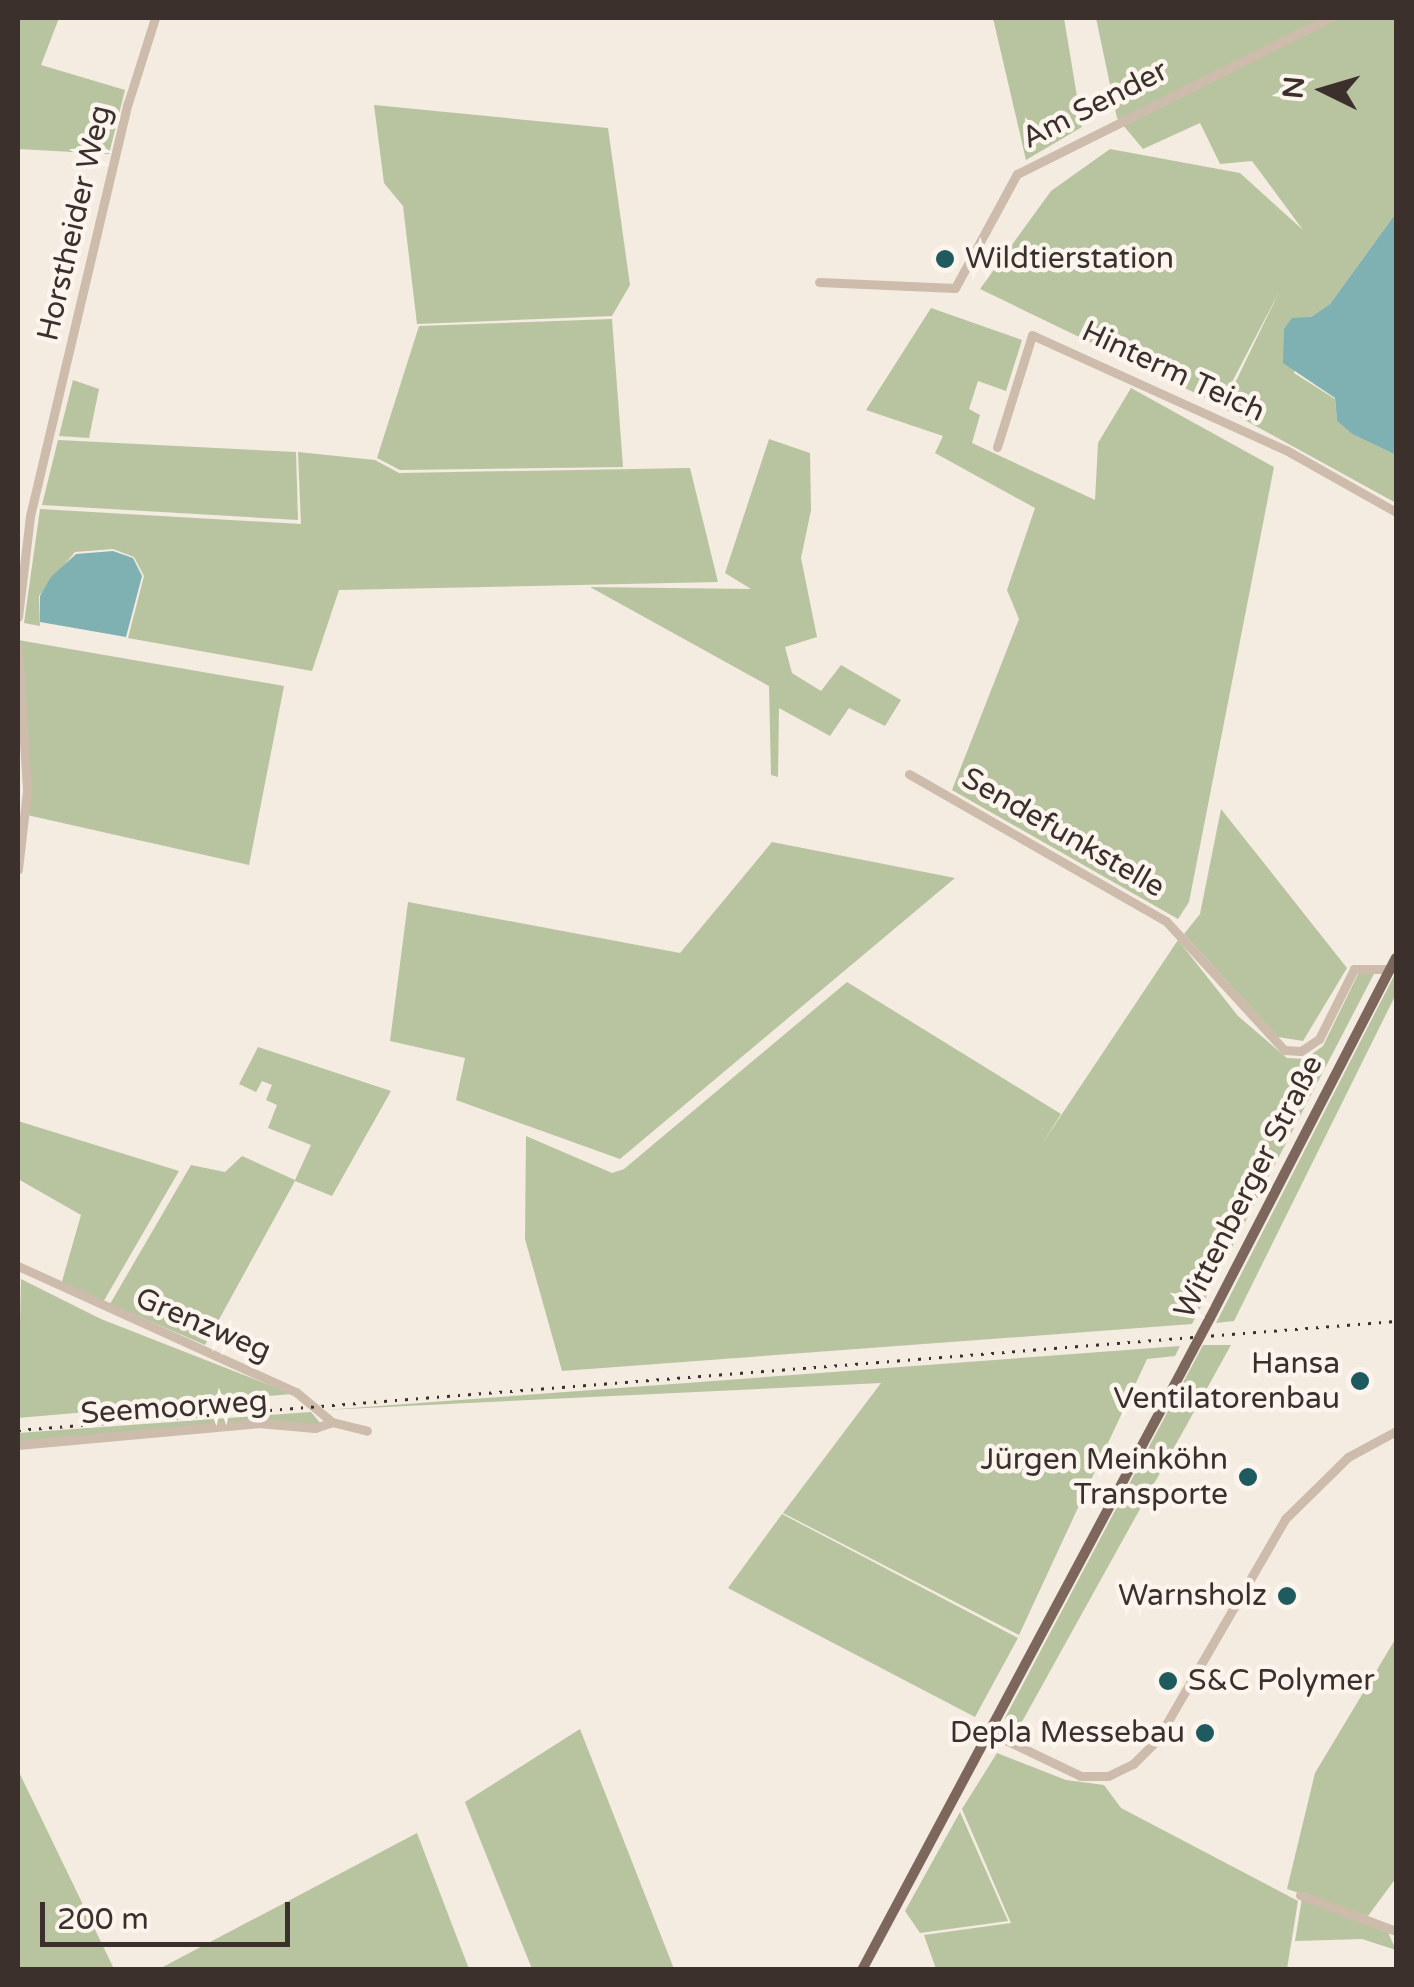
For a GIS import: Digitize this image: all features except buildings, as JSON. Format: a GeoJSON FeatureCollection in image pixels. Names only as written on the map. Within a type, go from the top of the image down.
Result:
{"type":"FeatureCollection","features":[{"type":"Feature","properties":{"kind":"main road","name":"Wittenberger Straße"},"geometry":{"type":"LineString","coordinates":[[862,1970],[1210,1318],[1396,958]]}},
{"type":"Feature","properties":{"kind":"street","name":"Horstheider Weg"},"geometry":{"type":"LineString","coordinates":[[18,617],[30,516],[128,103],[156,18]]}},
{"type":"Feature","properties":{"kind":"street","name":"Am Sender"},"geometry":{"type":"LineString","coordinates":[[819,282],[955,288],[1017,174],[1330,18]]}},
{"type":"Feature","properties":{"kind":"street","name":"Hinterm Teich"},"geometry":{"type":"LineString","coordinates":[[996,446],[1032,334],[1286,450],[1396,512]]}},
{"type":"Feature","properties":{"kind":"street"},"geometry":{"type":"LineString","coordinates":[[18,646],[27,791],[18,869]]}},
{"type":"Feature","properties":{"kind":"street","name":"Sendefunkstelle"},"geometry":{"type":"LineString","coordinates":[[909,774],[1166,921],[1284,1050],[1301,1052],[1319,1039],[1354,969],[1391,970]]}},
{"type":"Feature","properties":{"kind":"street","name":"Grenzweg"},"geometry":{"type":"LineString","coordinates":[[18,1266],[296,1392],[332,1422],[367,1431]]}},
{"type":"Feature","properties":{"kind":"street","name":"Seemoorweg"},"geometry":{"type":"LineString","coordinates":[[18,1445],[258,1423],[315,1428],[332,1422]]}},
{"type":"Feature","properties":{"kind":"street"},"geometry":{"type":"LineString","coordinates":[[989,1732],[1082,1776],[1108,1776],[1133,1764],[1157,1740],[1285,1519],[1348,1457],[1396,1430]]}},
{"type":"Feature","properties":{"kind":"street"},"geometry":{"type":"LineString","coordinates":[[1300,1895],[1396,1931]]}},
{"type":"Feature","properties":{"kind":"green space"},"geometry":{"type":"Polygon","coordinates":[[[18,18],[59,18],[41,65],[125,90],[109,154],[18,149],[18,18]]]}},
{"type":"Feature","properties":{"kind":"green space"},"geometry":{"type":"Polygon","coordinates":[[[993,18],[1064,18],[1082,127],[1026,160],[993,18]]]}},
{"type":"Feature","properties":{"kind":"green space"},"geometry":{"type":"Polygon","coordinates":[[[1096,18],[1396,18],[1396,213],[1330,304],[1311,317],[1294,373],[1335,399],[1337,421],[1352,434],[1396,455],[1396,503],[1223,408],[1279,292],[1220,405],[980,289],[1051,191],[1110,149],[1240,173],[1303,230],[1252,161],[1220,164],[1200,123],[1143,149],[1117,118],[1096,18]]]}},
{"type":"Feature","properties":{"kind":"green space"},"geometry":{"type":"Polygon","coordinates":[[[374,105],[608,128],[630,285],[612,316],[417,324],[403,206],[384,183],[374,105]]]}},
{"type":"Feature","properties":{"kind":"green space"},"geometry":{"type":"Polygon","coordinates":[[[931,308],[1022,340],[1006,391],[978,381],[969,409],[980,415],[972,443],[1095,500],[1098,443],[1131,388],[1274,467],[1189,902],[1178,919],[952,790],[1019,619],[1007,590],[1035,508],[935,453],[943,436],[866,410],[931,308]]]}},
{"type":"Feature","properties":{"kind":"green space"},"geometry":{"type":"Polygon","coordinates":[[[612,319],[623,467],[400,470],[377,458],[419,326],[612,319]]]}},
{"type":"Feature","properties":{"kind":"green space"},"geometry":{"type":"Polygon","coordinates":[[[73,380],[99,389],[89,438],[59,436],[73,380]]]}},
{"type":"Feature","properties":{"kind":"green space"},"geometry":{"type":"Polygon","coordinates":[[[769,439],[810,453],[811,510],[801,558],[817,637],[785,647],[792,673],[821,691],[841,665],[901,700],[885,726],[849,708],[830,736],[779,708],[778,777],[771,775],[769,686],[590,587],[751,589],[725,573],[769,439]]]}},
{"type":"Feature","properties":{"kind":"green space"},"geometry":{"type":"Polygon","coordinates":[[[58,440],[296,452],[298,520],[42,505],[58,440]]]}},
{"type":"Feature","properties":{"kind":"green space"},"geometry":{"type":"Polygon","coordinates":[[[298,452],[375,460],[399,473],[690,468],[718,582],[339,590],[312,671],[128,638],[144,576],[134,557],[113,549],[75,552],[39,596],[40,626],[24,623],[40,509],[301,524],[298,452]]]}},
{"type":"Feature","properties":{"kind":"green space"},"geometry":{"type":"Polygon","coordinates":[[[18,640],[284,686],[249,865],[27,815],[18,640]]]}},
{"type":"Feature","properties":{"kind":"green space"},"geometry":{"type":"Polygon","coordinates":[[[1221,809],[1347,968],[1303,1041],[1278,1037],[1184,934],[1200,914],[1221,809]]]}},
{"type":"Feature","properties":{"kind":"green space"},"geometry":{"type":"Polygon","coordinates":[[[772,842],[955,878],[620,1159],[456,1100],[465,1058],[390,1041],[408,902],[680,953],[772,842]]]}},
{"type":"Feature","properties":{"kind":"green space"},"geometry":{"type":"Polygon","coordinates":[[[1178,940],[1238,1016],[1287,1058],[1305,1059],[1323,1046],[1359,972],[1376,970],[1192,1324],[562,1371],[525,1239],[526,1136],[612,1173],[624,1169],[847,982],[1061,1114],[1040,1147],[1178,940]]]}},
{"type":"Feature","properties":{"kind":"green space"},"geometry":{"type":"Polygon","coordinates":[[[1396,972],[1396,994],[1234,1321],[1216,1323],[1396,972]]]}},
{"type":"Feature","properties":{"kind":"green space"},"geometry":{"type":"Polygon","coordinates":[[[258,1047],[391,1091],[332,1196],[295,1181],[205,1345],[110,1304],[191,1165],[225,1172],[242,1156],[295,1180],[311,1145],[268,1128],[277,1105],[266,1100],[272,1085],[262,1081],[256,1092],[239,1084],[258,1047]]]}},
{"type":"Feature","properties":{"kind":"green space"},"geometry":{"type":"Polygon","coordinates":[[[18,1121],[179,1171],[102,1304],[61,1285],[81,1215],[18,1179],[18,1121]]]}},
{"type":"Feature","properties":{"kind":"green space"},"geometry":{"type":"Polygon","coordinates":[[[21,1279],[101,1319],[292,1394],[18,1418],[21,1279]]]}},
{"type":"Feature","properties":{"kind":"green space"},"geometry":{"type":"Polygon","coordinates":[[[1203,1345],[1231,1345],[1014,1736],[1005,1718],[1203,1345]]]}},
{"type":"Feature","properties":{"kind":"green space"},"geometry":{"type":"Polygon","coordinates":[[[1180,1346],[1175,1356],[1147,1359],[1019,1635],[783,1513],[881,1383],[325,1410],[1180,1346]]]}},
{"type":"Feature","properties":{"kind":"green space"},"geometry":{"type":"Polygon","coordinates":[[[311,1412],[321,1424],[18,1442],[18,1433],[311,1412]]]}},
{"type":"Feature","properties":{"kind":"green space"},"geometry":{"type":"Polygon","coordinates":[[[782,1514],[1018,1638],[975,1717],[728,1588],[782,1514]]]}},
{"type":"Feature","properties":{"kind":"green space"},"geometry":{"type":"Polygon","coordinates":[[[1396,1638],[1396,1878],[1368,1916],[1287,1889],[1315,1773],[1396,1638]]]}},
{"type":"Feature","properties":{"kind":"green space"},"geometry":{"type":"Polygon","coordinates":[[[580,1729],[674,1969],[532,1969],[465,1802],[580,1729]]]}},
{"type":"Feature","properties":{"kind":"green space"},"geometry":{"type":"Polygon","coordinates":[[[997,1753],[1066,1780],[1104,1785],[1121,1808],[1298,1901],[1287,1969],[936,1969],[924,1935],[1011,1923],[962,1809],[997,1753]]]}},
{"type":"Feature","properties":{"kind":"green space"},"geometry":{"type":"Polygon","coordinates":[[[18,1770],[114,1969],[18,1969],[18,1770]]]}},
{"type":"Feature","properties":{"kind":"green space"},"geometry":{"type":"Polygon","coordinates":[[[960,1812],[1008,1921],[920,1933],[905,1911],[960,1812]]]}},
{"type":"Feature","properties":{"kind":"green space"},"geometry":{"type":"Polygon","coordinates":[[[417,1833],[469,1969],[159,1969],[417,1833]]]}},
{"type":"Feature","properties":{"kind":"green space"},"geometry":{"type":"Polygon","coordinates":[[[1302,1898],[1387,1930],[1396,1950],[1362,1939],[1295,1941],[1302,1898]]]}},
{"type":"Feature","properties":{"kind":"water"},"geometry":{"type":"Polygon","coordinates":[[[1396,213],[1396,455],[1352,434],[1337,421],[1335,398],[1283,363],[1284,329],[1292,318],[1311,317],[1330,304],[1396,213]]]}},
{"type":"Feature","properties":{"kind":"water"},"geometry":{"type":"Polygon","coordinates":[[[113,551],[133,558],[142,576],[126,637],[40,622],[40,596],[51,577],[76,554],[113,551]]]}},
{"type":"Feature","properties":{"kind":"railway"},"geometry":{"type":"LineString","coordinates":[[18,1430],[1396,1321]]}},
{"type":"Feature","properties":{"kind":"place","name":"Wildtierstation"},"geometry":{"type":"Point","coordinates":[945,259]}},
{"type":"Feature","properties":{"kind":"place","name":"Hansa Ventilatorenbau"},"geometry":{"type":"Point","coordinates":[1360,1381]}},
{"type":"Feature","properties":{"kind":"place","name":"Jürgen Meinköhn Transporte"},"geometry":{"type":"Point","coordinates":[1248,1477]}},
{"type":"Feature","properties":{"kind":"place","name":"Warnsholz"},"geometry":{"type":"Point","coordinates":[1287,1596]}},
{"type":"Feature","properties":{"kind":"place","name":"S&C Polymer"},"geometry":{"type":"Point","coordinates":[1168,1681]}},
{"type":"Feature","properties":{"kind":"place","name":"Depla Messebau"},"geometry":{"type":"Point","coordinates":[1205,1733]}}]}
